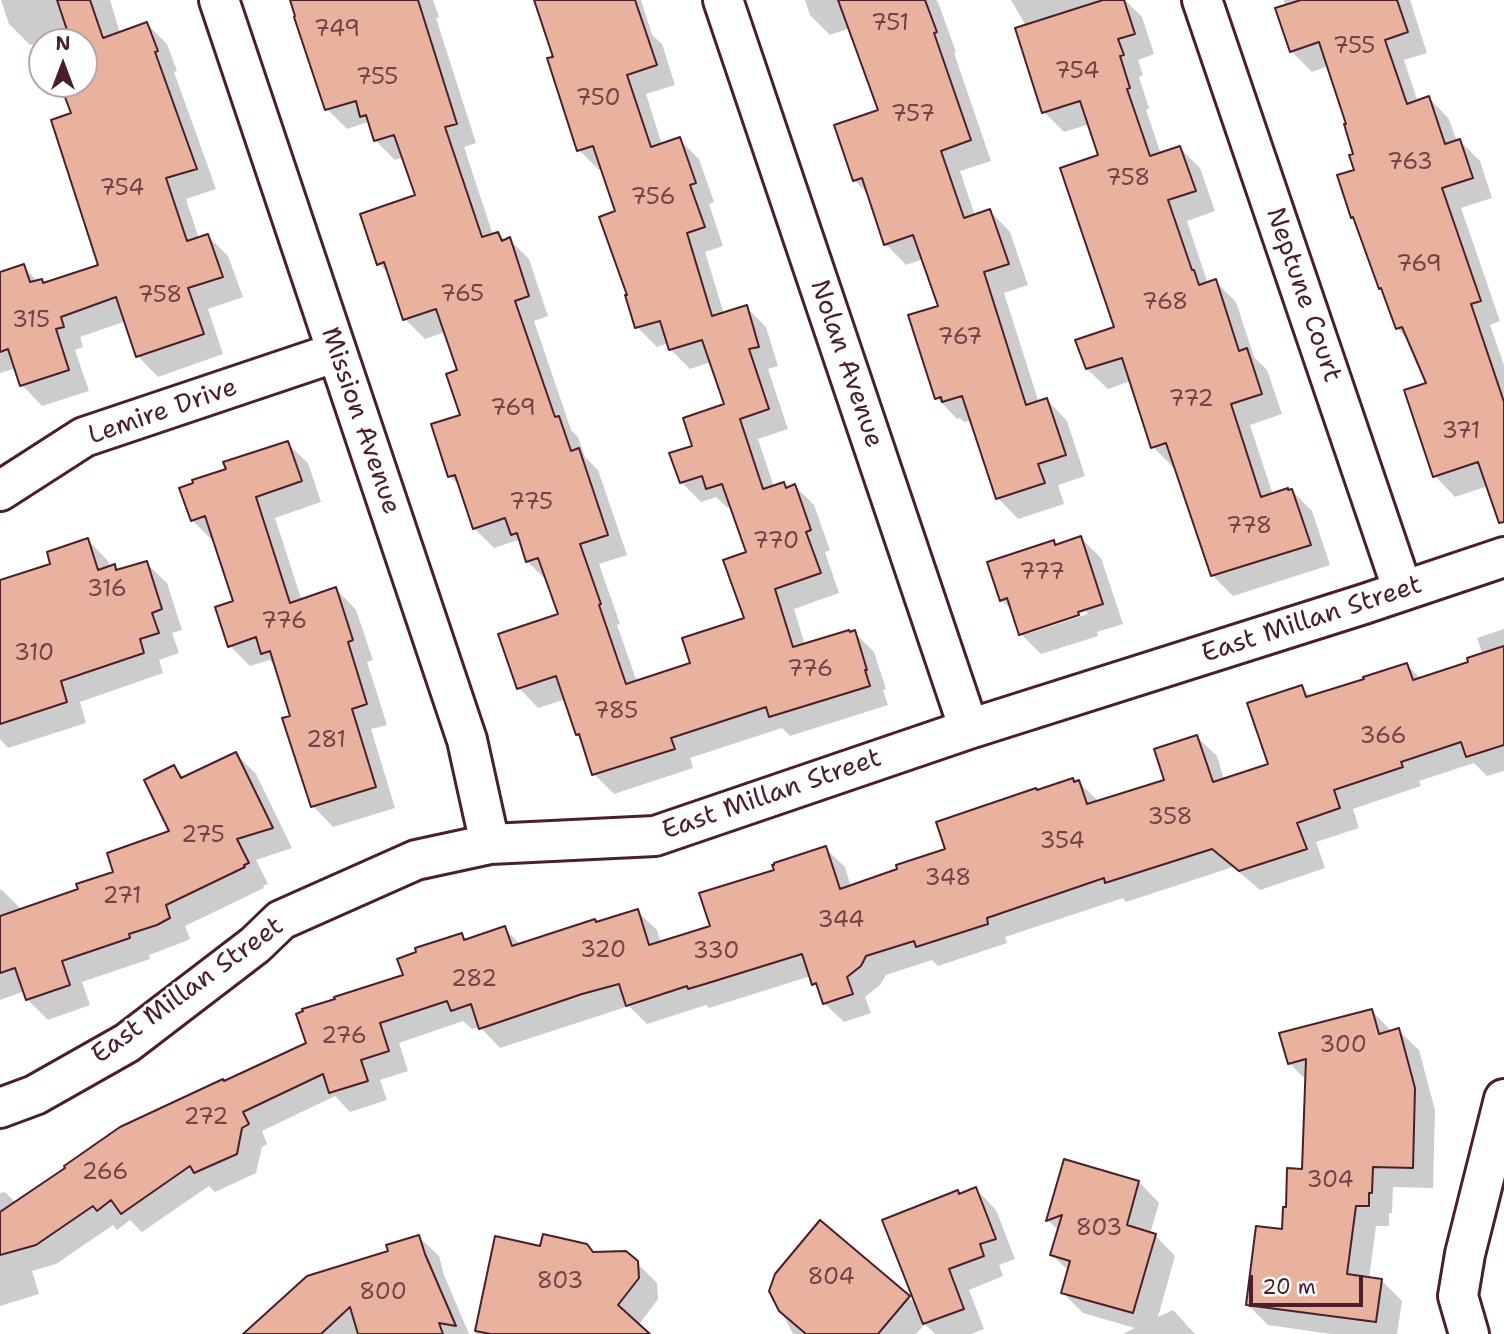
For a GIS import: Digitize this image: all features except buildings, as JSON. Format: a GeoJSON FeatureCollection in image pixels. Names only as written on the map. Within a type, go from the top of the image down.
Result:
{"type":"FeatureCollection","features":[{"type":"Feature","properties":{"kind":"street","name":"Mission Avenue"},"geometry":{"type":"LineString","coordinates":[[219,0],[467,740],[490,844]]}},
{"type":"Feature","properties":{"kind":"street","name":"Nolan Avenue"},"geometry":{"type":"LineString","coordinates":[[723,0],[969,729]]}},
{"type":"Feature","properties":{"kind":"street","name":"Neptune Court"},"geometry":{"type":"LineString","coordinates":[[1202,0],[1403,591]]}},
{"type":"Feature","properties":{"kind":"street","name":"Lemire Drive"},"geometry":{"type":"LineString","coordinates":[[0,491],[84,437],[337,352]]}},
{"type":"Feature","properties":{"kind":"street","name":"East Millan Street"},"geometry":{"type":"LineString","coordinates":[[0,1108],[35,1095],[127,1043],[255,945],[281,920],[416,860],[490,844],[655,835],[969,729],[1504,557]]}},
{"type":"Feature","properties":{"kind":"street"},"geometry":{"type":"LineString","coordinates":[[1469,1334],[1458,1296],[1465,1254],[1504,1099]]}}]}
